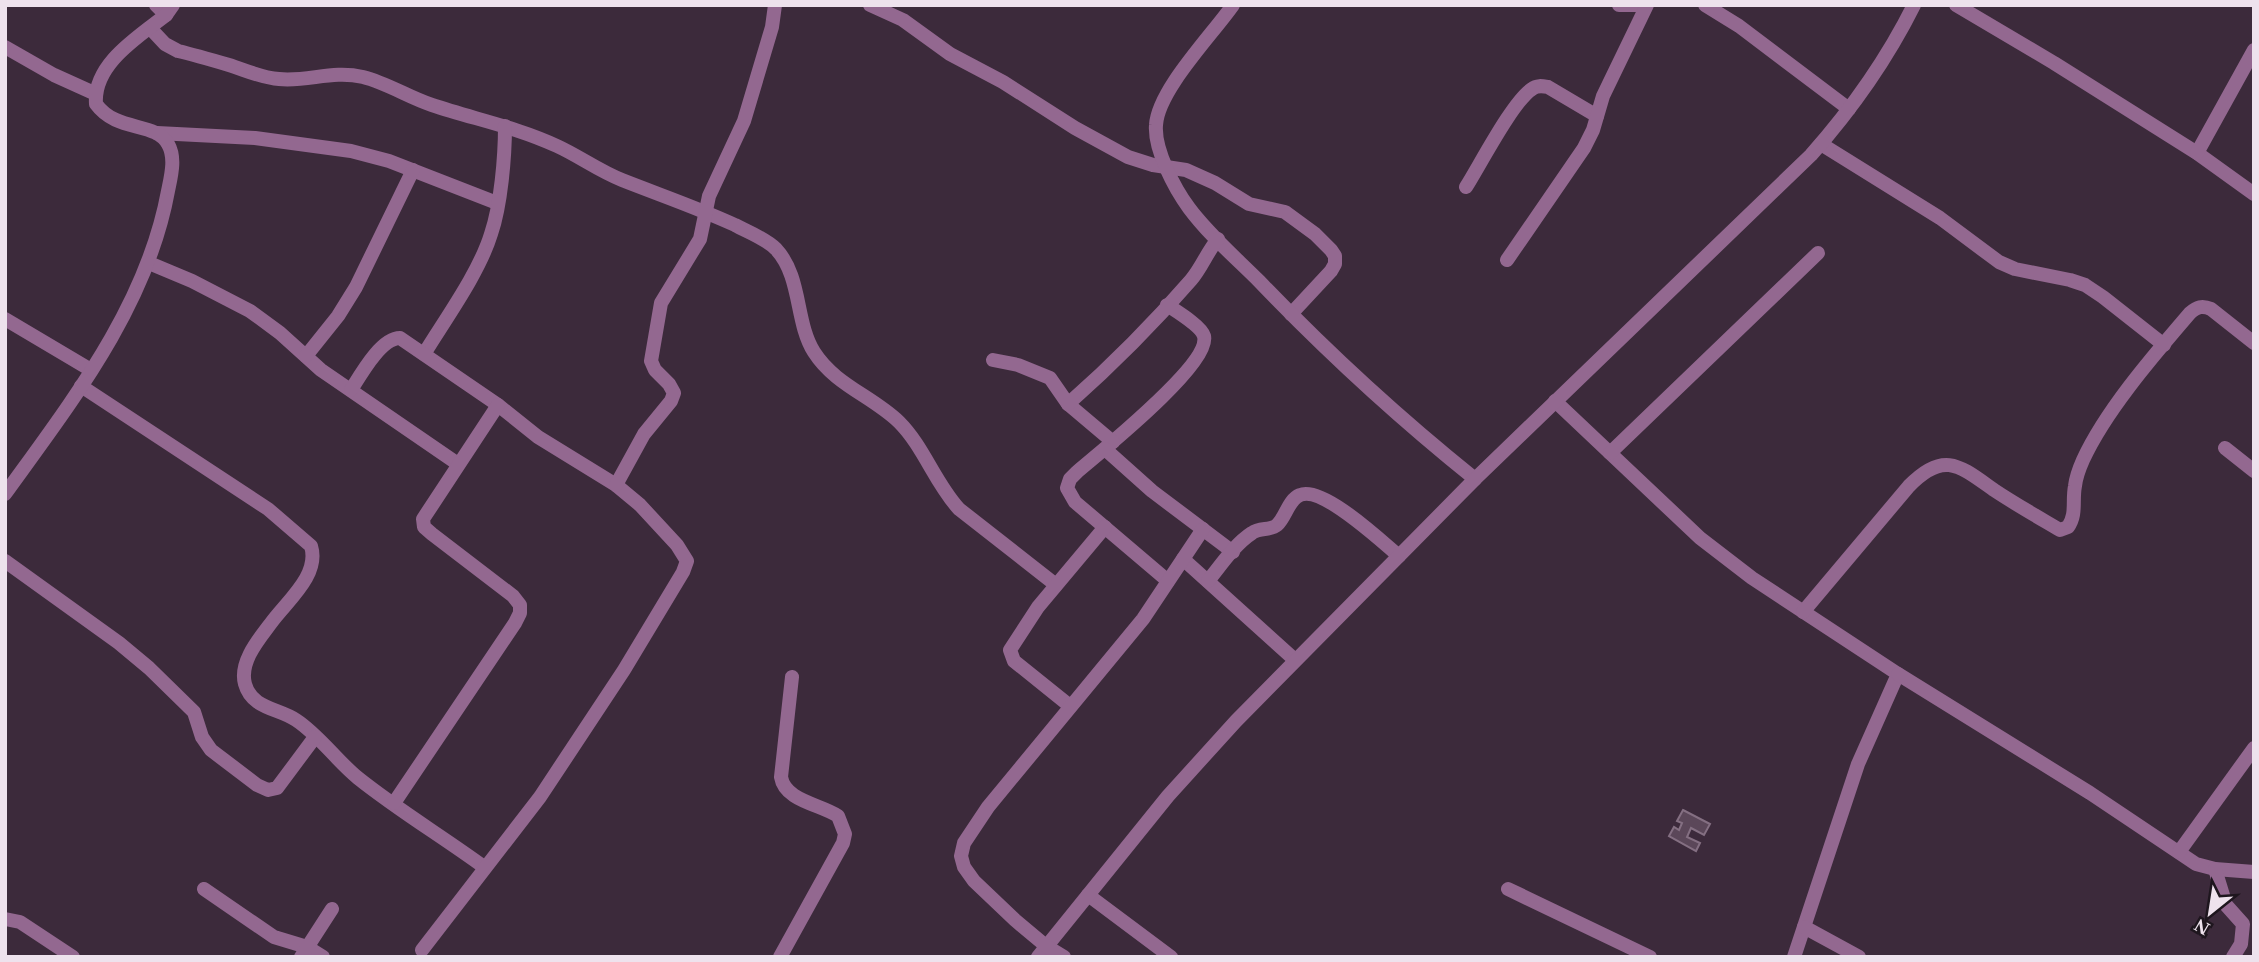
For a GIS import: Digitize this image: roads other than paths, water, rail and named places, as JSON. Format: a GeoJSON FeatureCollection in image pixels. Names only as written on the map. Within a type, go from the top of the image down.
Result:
{"type":"FeatureCollection","features":[{"type":"Feature","properties":{"kind":"street"},"geometry":{"type":"LineString","coordinates":[[616,485],[644,434],[671,401],[674,393],[651,361],[661,303],[700,239],[704,211],[712,189],[744,121],[772,27],[775,5]]}},
{"type":"Feature","properties":{"kind":"street"},"geometry":{"type":"LineString","coordinates":[[870,5],[903,20],[950,54],[1003,82],[1117,151],[1140,162],[1186,170],[1249,204],[1285,212],[1325,242],[1335,256],[1335,264],[1291,314]]}},
{"type":"Feature","properties":{"kind":"street"},"geometry":{"type":"LineString","coordinates":[[1233,5],[1194,55],[1162,103],[1156,134],[1166,166],[1188,206],[1291,314],[1392,410],[1475,479]]}},
{"type":"Feature","properties":{"kind":"street"},"geometry":{"type":"LineString","coordinates":[[1619,5],[1637,5]]}},
{"type":"Feature","properties":{"kind":"street"},"geometry":{"type":"LineString","coordinates":[[1507,260],[1573,166],[1593,130],[1603,96],[1647,5]]}},
{"type":"Feature","properties":{"kind":"street"},"geometry":{"type":"LineString","coordinates":[[1705,5],[1739,26],[1849,109]]}},
{"type":"Feature","properties":{"kind":"street"},"geometry":{"type":"LineString","coordinates":[[1042,951],[1168,796],[1236,721],[1475,479],[1735,231],[1821,144],[1849,109],[1894,43],[1914,5]]}},
{"type":"Feature","properties":{"kind":"street"},"geometry":{"type":"LineString","coordinates":[[1956,5],[2054,62],[2197,152],[2254,194]]}},
{"type":"Feature","properties":{"kind":"street"},"geometry":{"type":"LineString","coordinates":[[165,9],[150,28],[109,65],[96,94],[96,104],[111,120],[157,133],[255,138],[351,151],[413,170],[497,203]]}},
{"type":"Feature","properties":{"kind":"street"},"geometry":{"type":"LineString","coordinates":[[150,28],[165,44],[178,51],[263,76],[294,79],[340,73],[362,77],[432,105],[505,126],[559,147],[622,180],[748,231],[775,249],[785,263],[813,350],[821,363],[838,380],[898,421],[909,433],[959,509],[1056,585]]}},
{"type":"Feature","properties":{"kind":"street"},"geometry":{"type":"LineString","coordinates":[[5,47],[54,75],[96,94]]}},
{"type":"Feature","properties":{"kind":"street"},"geometry":{"type":"LineString","coordinates":[[2197,152],[2254,50]]}},
{"type":"Feature","properties":{"kind":"street"},"geometry":{"type":"LineString","coordinates":[[1466,187],[1519,102],[1531,89],[1539,85],[1548,87],[1597,116]]}},
{"type":"Feature","properties":{"kind":"street"},"geometry":{"type":"LineString","coordinates":[[424,354],[486,249],[495,220],[505,152],[505,126]]}},
{"type":"Feature","properties":{"kind":"street"},"geometry":{"type":"LineString","coordinates":[[5,495],[91,370],[127,309],[149,263],[172,170],[170,147],[157,133]]}},
{"type":"Feature","properties":{"kind":"street"},"geometry":{"type":"LineString","coordinates":[[1821,144],[1940,218],[1999,262],[2015,269],[2085,285],[2164,345]]}},
{"type":"Feature","properties":{"kind":"street"},"geometry":{"type":"LineString","coordinates":[[306,356],[338,316],[356,287],[413,170]]}},
{"type":"Feature","properties":{"kind":"street"},"geometry":{"type":"LineString","coordinates":[[1068,404],[1099,377],[1194,276],[1209,249],[1218,239]]}},
{"type":"Feature","properties":{"kind":"street"},"geometry":{"type":"LineString","coordinates":[[1610,453],[1818,253]]}},
{"type":"Feature","properties":{"kind":"street"},"geometry":{"type":"LineString","coordinates":[[149,263],[236,303],[280,333],[321,370],[458,464]]}},
{"type":"Feature","properties":{"kind":"street"},"geometry":{"type":"LineString","coordinates":[[1167,305],[1201,330],[1205,337],[1204,345],[1162,398],[1077,472],[1070,479],[1067,488],[1075,502],[1168,581]]}},
{"type":"Feature","properties":{"kind":"street"},"geometry":{"type":"LineString","coordinates":[[1803,612],[1909,486],[1932,468],[1956,466],[1970,472],[1992,489],[2060,530],[2068,527],[2074,514],[2074,488],[2084,459],[2111,414],[2190,313],[2204,306],[2254,343]]}},
{"type":"Feature","properties":{"kind":"street"},"geometry":{"type":"LineString","coordinates":[[5,319],[91,370]]}},
{"type":"Feature","properties":{"kind":"street"},"geometry":{"type":"LineString","coordinates":[[351,390],[366,367],[393,338],[400,338],[498,405],[538,437],[616,485],[640,505],[684,553],[687,561],[684,572],[624,670],[540,797],[422,950]]}},
{"type":"Feature","properties":{"kind":"street"},"geometry":{"type":"LineString","coordinates":[[993,360],[1018,365],[1050,378],[1068,404],[1109,445],[1139,481],[1233,552]]}},
{"type":"Feature","properties":{"kind":"street"},"geometry":{"type":"LineString","coordinates":[[81,386],[268,509],[311,546],[314,563],[311,570],[258,640],[246,665],[244,674],[249,694],[258,703],[296,720],[359,779],[484,867]]}},
{"type":"Feature","properties":{"kind":"street"},"geometry":{"type":"LineString","coordinates":[[1555,401],[1700,538],[1752,578],[1898,674],[2090,793],[2196,864],[2215,869],[2254,872]]}},
{"type":"Feature","properties":{"kind":"street"},"geometry":{"type":"LineString","coordinates":[[394,803],[520,613],[520,604],[513,596],[425,527],[423,519],[498,405]]}},
{"type":"Feature","properties":{"kind":"street"},"geometry":{"type":"LineString","coordinates":[[2225,448],[2254,471]]}},
{"type":"Feature","properties":{"kind":"street"},"geometry":{"type":"LineString","coordinates":[[1208,581],[1254,531],[1270,529],[1279,523],[1293,500],[1299,495],[1309,493],[1329,501],[1399,555]]}},
{"type":"Feature","properties":{"kind":"street"},"geometry":{"type":"LineString","coordinates":[[1070,706],[1014,660],[1010,650],[1026,622],[1105,527]]}},
{"type":"Feature","properties":{"kind":"street"},"geometry":{"type":"LineString","coordinates":[[1064,957],[1042,951],[1015,920],[974,881],[964,867],[961,856],[964,843],[981,817],[1143,619],[1203,529]]}},
{"type":"Feature","properties":{"kind":"street"},"geometry":{"type":"LineString","coordinates":[[1183,559],[1296,660]]}},
{"type":"Feature","properties":{"kind":"street"},"geometry":{"type":"LineString","coordinates":[[5,561],[134,655],[194,712],[202,737],[211,750],[257,785],[268,790],[277,788],[315,737]]}},
{"type":"Feature","properties":{"kind":"street"},"geometry":{"type":"LineString","coordinates":[[1794,957],[1858,764],[1898,674]]}},
{"type":"Feature","properties":{"kind":"street"},"geometry":{"type":"LineString","coordinates":[[780,957],[843,843],[845,834],[838,816],[794,797],[782,785],[792,677]]}},
{"type":"Feature","properties":{"kind":"street"},"geometry":{"type":"LineString","coordinates":[[2179,852],[2254,748]]}},
{"type":"Feature","properties":{"kind":"street"},"geometry":{"type":"LineString","coordinates":[[2215,869],[2227,905],[2243,924],[2241,944],[2233,957]]}},
{"type":"Feature","properties":{"kind":"street"},"geometry":{"type":"LineString","coordinates":[[204,889],[274,937],[304,952],[323,957]]}},
{"type":"Feature","properties":{"kind":"street"},"geometry":{"type":"LineString","coordinates":[[1508,889],[1650,957]]}},
{"type":"Feature","properties":{"kind":"street"},"geometry":{"type":"LineString","coordinates":[[1088,895],[1171,957]]}},
{"type":"Feature","properties":{"kind":"street"},"geometry":{"type":"LineString","coordinates":[[304,952],[332,909]]}},
{"type":"Feature","properties":{"kind":"street"},"geometry":{"type":"LineString","coordinates":[[5,919],[20,922],[73,957]]}},
{"type":"Feature","properties":{"kind":"street"},"geometry":{"type":"LineString","coordinates":[[1804,927],[1858,957]]}}]}
